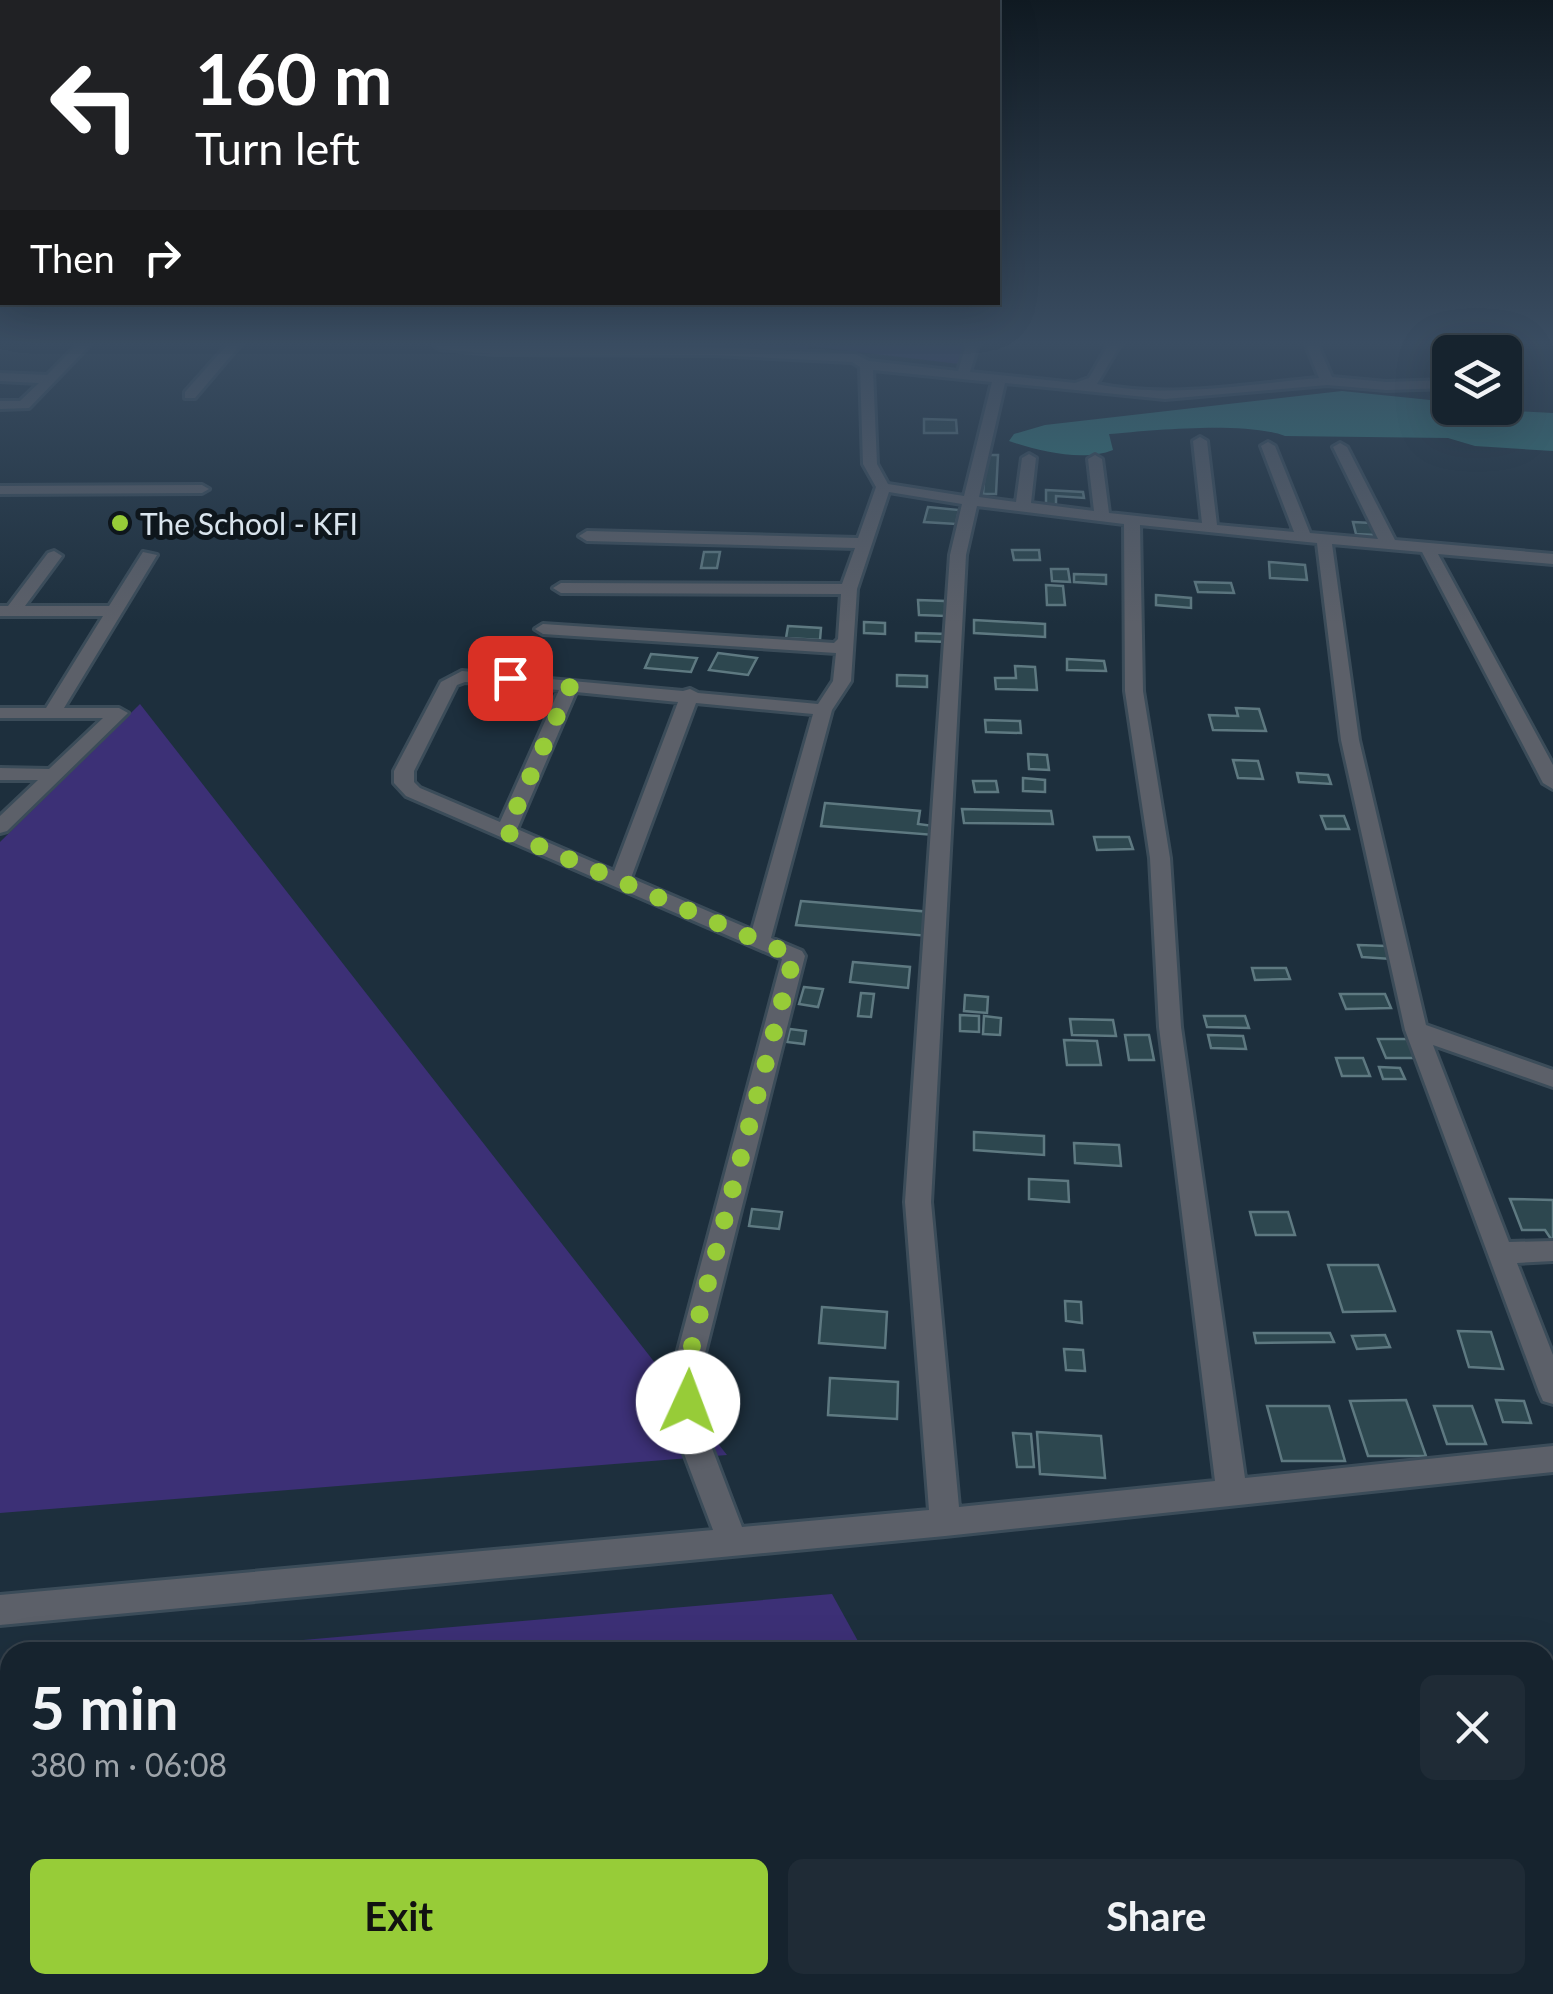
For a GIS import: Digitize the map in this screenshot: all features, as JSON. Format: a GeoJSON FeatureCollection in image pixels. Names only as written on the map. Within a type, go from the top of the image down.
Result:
{"type":"FeatureCollection","features":[{"type":"Feature","properties":{"kind":"street"},"geometry":{"type":"LineString","coordinates":[[869,438],[870,464],[883,487],[938,498],[1210,529],[1553,559]]}},
{"type":"Feature","properties":{"kind":"street"},"geometry":{"type":"LineString","coordinates":[[945,1522],[918,1202],[958,555],[984,438]]}},
{"type":"Feature","properties":{"kind":"street"},"geometry":{"type":"LineString","coordinates":[[1200,442],[1210,529]]}},
{"type":"Feature","properties":{"kind":"street"},"geometry":{"type":"LineString","coordinates":[[1268,446],[1314,539],[1350,740],[1416,1030],[1501,1253],[1546,1356],[1553,1392]]}},
{"type":"Feature","properties":{"kind":"street"},"geometry":{"type":"LineString","coordinates":[[1340,447],[1389,545]]}},
{"type":"Feature","properties":{"kind":"street"},"geometry":{"type":"LineString","coordinates":[[1022,508],[1028,458]]}},
{"type":"Feature","properties":{"kind":"street"},"geometry":{"type":"LineString","coordinates":[[1095,458],[1102,515]]}},
{"type":"Feature","properties":{"kind":"street"},"geometry":{"type":"LineString","coordinates":[[760,940],[824,710],[842,680],[848,590],[883,487]]}},
{"type":"Feature","properties":{"kind":"street"},"geometry":{"type":"LineString","coordinates":[[0,490],[202,490]]}},
{"type":"Feature","properties":{"kind":"street"},"geometry":{"type":"LineString","coordinates":[[1132,519],[1134,691],[1160,858],[1170,1027],[1232,1493]]}},
{"type":"Feature","properties":{"kind":"street"},"geometry":{"type":"LineString","coordinates":[[587,536],[862,543]]}},
{"type":"Feature","properties":{"kind":"street"},"geometry":{"type":"LineString","coordinates":[[1426,546],[1553,783]]}},
{"type":"Feature","properties":{"kind":"street"},"geometry":{"type":"LineString","coordinates":[[7,611],[54,556]]}},
{"type":"Feature","properties":{"kind":"street"},"geometry":{"type":"LineString","coordinates":[[52,713],[149,556]]}},
{"type":"Feature","properties":{"kind":"street"},"geometry":{"type":"LineString","coordinates":[[560,588],[848,590]]}},
{"type":"Feature","properties":{"kind":"street"},"geometry":{"type":"LineString","coordinates":[[7,611],[114,611]]}},
{"type":"Feature","properties":{"kind":"street"},"geometry":{"type":"LineString","coordinates":[[543,629],[824,648],[838,648],[846,642]]}},
{"type":"Feature","properties":{"kind":"street"},"geometry":{"type":"LineString","coordinates":[[734,1542],[690,1430],[686,1373],[794,956],[413,792],[404,782],[404,771],[450,682],[462,676],[690,694],[824,710]]}},
{"type":"Feature","properties":{"kind":"street"},"geometry":{"type":"LineString","coordinates":[[506,832],[571,684]]}},
{"type":"Feature","properties":{"kind":"street"},"geometry":{"type":"LineString","coordinates":[[620,881],[690,694]]}},
{"type":"Feature","properties":{"kind":"street"},"geometry":{"type":"LineString","coordinates":[[0,713],[119,713],[0,827]]}},
{"type":"Feature","properties":{"kind":"street"},"geometry":{"type":"LineString","coordinates":[[0,774],[55,775]]}},
{"type":"Feature","properties":{"kind":"street"},"geometry":{"type":"LineString","coordinates":[[1416,1030],[1553,1079]]}},
{"type":"Feature","properties":{"kind":"street"},"geometry":{"type":"LineString","coordinates":[[1501,1253],[1553,1252]]}},
{"type":"Feature","properties":{"kind":"street"},"geometry":{"type":"LineString","coordinates":[[0,1610],[945,1522],[1553,1459]]}},
{"type":"Feature","properties":{"kind":"shaded area"},"geometry":{"type":"Polygon","coordinates":[[[1110,438],[1113,450],[1088,455],[1047,451],[1009,441],[1110,438]]]}},
{"type":"Feature","properties":{"kind":"shaded area"},"geometry":{"type":"Polygon","coordinates":[[[1448,438],[1553,438],[1553,451],[1475,446],[1448,438]]]}},
{"type":"Feature","properties":{"kind":"shaded area"},"geometry":{"type":"Polygon","coordinates":[[[140,704],[727,1455],[0,1513],[0,842],[140,704]]]}},
{"type":"Feature","properties":{"kind":"shaded area"},"geometry":{"type":"Polygon","coordinates":[[[832,1594],[858,1642],[281,1642],[832,1594]]]}},
{"type":"Feature","properties":{"kind":"building"},"geometry":{"type":"Polygon","coordinates":[[[986,455],[998,455],[996,494],[983,494],[986,455]]]}},
{"type":"Feature","properties":{"kind":"building"},"geometry":{"type":"Polygon","coordinates":[[[1046,490],[1083,492],[1084,498],[1056,496],[1056,506],[1046,506],[1046,490]]]}},
{"type":"Feature","properties":{"kind":"building"},"geometry":{"type":"Polygon","coordinates":[[[928,507],[959,510],[956,524],[924,522],[928,507]]]}},
{"type":"Feature","properties":{"kind":"building"},"geometry":{"type":"Polygon","coordinates":[[[1353,522],[1371,523],[1375,535],[1356,534],[1353,522]]]}},
{"type":"Feature","properties":{"kind":"building"},"geometry":{"type":"Polygon","coordinates":[[[1012,550],[1039,550],[1040,560],[1014,560],[1012,550]]]}},
{"type":"Feature","properties":{"kind":"building"},"geometry":{"type":"Polygon","coordinates":[[[704,552],[720,552],[717,568],[701,568],[704,552]]]}},
{"type":"Feature","properties":{"kind":"building"},"geometry":{"type":"Polygon","coordinates":[[[1269,562],[1305,565],[1307,580],[1270,578],[1269,562]]]}},
{"type":"Feature","properties":{"kind":"building"},"geometry":{"type":"Polygon","coordinates":[[[1051,569],[1068,569],[1070,582],[1052,581],[1051,569]]]}},
{"type":"Feature","properties":{"kind":"building"},"geometry":{"type":"Polygon","coordinates":[[[1074,574],[1106,575],[1106,584],[1074,582],[1074,574]]]}},
{"type":"Feature","properties":{"kind":"building"},"geometry":{"type":"Polygon","coordinates":[[[1195,582],[1231,583],[1234,593],[1198,592],[1195,582]]]}},
{"type":"Feature","properties":{"kind":"building"},"geometry":{"type":"Polygon","coordinates":[[[1046,585],[1063,586],[1065,605],[1047,605],[1046,585]]]}},
{"type":"Feature","properties":{"kind":"building"},"geometry":{"type":"Polygon","coordinates":[[[1156,595],[1191,598],[1191,608],[1156,605],[1156,595]]]}},
{"type":"Feature","properties":{"kind":"building"},"geometry":{"type":"Polygon","coordinates":[[[918,600],[945,601],[946,616],[919,615],[918,600]]]}},
{"type":"Feature","properties":{"kind":"building"},"geometry":{"type":"Polygon","coordinates":[[[974,620],[1045,624],[1045,637],[974,633],[974,620]]]}},
{"type":"Feature","properties":{"kind":"building"},"geometry":{"type":"Polygon","coordinates":[[[864,622],[885,623],[885,634],[864,633],[864,622]]]}},
{"type":"Feature","properties":{"kind":"building"},"geometry":{"type":"Polygon","coordinates":[[[788,626],[821,628],[820,640],[786,638],[788,626]]]}},
{"type":"Feature","properties":{"kind":"building"},"geometry":{"type":"Polygon","coordinates":[[[916,633],[948,634],[948,642],[916,641],[916,633]]]}},
{"type":"Feature","properties":{"kind":"building"},"geometry":{"type":"Polygon","coordinates":[[[718,653],[757,658],[748,675],[709,670],[718,653]]]}},
{"type":"Feature","properties":{"kind":"building"},"geometry":{"type":"Polygon","coordinates":[[[651,654],[697,658],[691,672],[645,668],[651,654]]]}},
{"type":"Feature","properties":{"kind":"building"},"geometry":{"type":"Polygon","coordinates":[[[1067,659],[1104,661],[1106,671],[1067,670],[1067,659]]]}},
{"type":"Feature","properties":{"kind":"building"},"geometry":{"type":"Polygon","coordinates":[[[1015,666],[1035,667],[1037,690],[996,689],[995,678],[1016,678],[1015,666]]]}},
{"type":"Feature","properties":{"kind":"building"},"geometry":{"type":"Polygon","coordinates":[[[897,675],[927,676],[927,687],[897,686],[897,675]]]}},
{"type":"Feature","properties":{"kind":"building"},"geometry":{"type":"Polygon","coordinates":[[[1236,708],[1259,709],[1266,731],[1213,730],[1209,715],[1238,716],[1236,708]]]}},
{"type":"Feature","properties":{"kind":"building"},"geometry":{"type":"Polygon","coordinates":[[[985,720],[1020,721],[1021,733],[986,732],[985,720]]]}},
{"type":"Feature","properties":{"kind":"building"},"geometry":{"type":"Polygon","coordinates":[[[1028,754],[1047,755],[1049,770],[1029,769],[1028,754]]]}},
{"type":"Feature","properties":{"kind":"building"},"geometry":{"type":"Polygon","coordinates":[[[1233,760],[1258,761],[1263,779],[1238,778],[1233,760]]]}},
{"type":"Feature","properties":{"kind":"building"},"geometry":{"type":"Polygon","coordinates":[[[1297,773],[1328,775],[1331,784],[1299,782],[1297,773]]]}},
{"type":"Feature","properties":{"kind":"building"},"geometry":{"type":"Polygon","coordinates":[[[1023,778],[1045,780],[1045,792],[1023,791],[1023,778]]]}},
{"type":"Feature","properties":{"kind":"building"},"geometry":{"type":"Polygon","coordinates":[[[973,781],[996,781],[998,792],[975,792],[973,781]]]}},
{"type":"Feature","properties":{"kind":"building"},"geometry":{"type":"Polygon","coordinates":[[[825,803],[920,811],[918,824],[934,826],[934,835],[821,826],[825,803]]]}},
{"type":"Feature","properties":{"kind":"building"},"geometry":{"type":"Polygon","coordinates":[[[962,809],[1051,811],[1053,824],[964,823],[962,809]]]}},
{"type":"Feature","properties":{"kind":"building"},"geometry":{"type":"Polygon","coordinates":[[[1321,816],[1344,816],[1349,829],[1326,829],[1321,816]]]}},
{"type":"Feature","properties":{"kind":"building"},"geometry":{"type":"Polygon","coordinates":[[[1094,837],[1129,837],[1133,849],[1097,850],[1094,837]]]}},
{"type":"Feature","properties":{"kind":"building"},"geometry":{"type":"Polygon","coordinates":[[[801,901],[931,912],[929,936],[796,925],[801,901]]]}},
{"type":"Feature","properties":{"kind":"building"},"geometry":{"type":"Polygon","coordinates":[[[1358,945],[1387,946],[1391,959],[1362,957],[1358,945]]]}},
{"type":"Feature","properties":{"kind":"building"},"geometry":{"type":"Polygon","coordinates":[[[853,962],[910,967],[908,988],[850,982],[853,962]]]}},
{"type":"Feature","properties":{"kind":"building"},"geometry":{"type":"Polygon","coordinates":[[[1252,968],[1286,968],[1290,979],[1255,980],[1252,968]]]}},
{"type":"Feature","properties":{"kind":"building"},"geometry":{"type":"Polygon","coordinates":[[[804,987],[823,989],[818,1007],[799,1004],[804,987]]]}},
{"type":"Feature","properties":{"kind":"building"},"geometry":{"type":"Polygon","coordinates":[[[861,993],[874,994],[871,1017],[858,1016],[861,993]]]}},
{"type":"Feature","properties":{"kind":"building"},"geometry":{"type":"Polygon","coordinates":[[[1340,994],[1385,994],[1391,1008],[1346,1009],[1340,994]]]}},
{"type":"Feature","properties":{"kind":"building"},"geometry":{"type":"Polygon","coordinates":[[[965,995],[988,997],[987,1013],[964,1011],[965,995]]]}},
{"type":"Feature","properties":{"kind":"building"},"geometry":{"type":"Polygon","coordinates":[[[960,1015],[979,1016],[979,1032],[960,1031],[960,1015]]]}},
{"type":"Feature","properties":{"kind":"building"},"geometry":{"type":"Polygon","coordinates":[[[984,1016],[1001,1018],[1000,1035],[983,1034],[984,1016]]]}},
{"type":"Feature","properties":{"kind":"building"},"geometry":{"type":"Polygon","coordinates":[[[1204,1016],[1245,1016],[1249,1028],[1207,1027],[1204,1016]]]}},
{"type":"Feature","properties":{"kind":"building"},"geometry":{"type":"Polygon","coordinates":[[[1070,1019],[1113,1020],[1116,1036],[1072,1035],[1070,1019]]]}},
{"type":"Feature","properties":{"kind":"building"},"geometry":{"type":"Polygon","coordinates":[[[790,1029],[806,1031],[804,1044],[787,1042],[790,1029]]]}},
{"type":"Feature","properties":{"kind":"building"},"geometry":{"type":"Polygon","coordinates":[[[1125,1035],[1149,1035],[1154,1060],[1129,1060],[1125,1035]]]}},
{"type":"Feature","properties":{"kind":"building"},"geometry":{"type":"Polygon","coordinates":[[[1208,1035],[1243,1036],[1246,1049],[1211,1048],[1208,1035]]]}},
{"type":"Feature","properties":{"kind":"building"},"geometry":{"type":"Polygon","coordinates":[[[1378,1039],[1407,1039],[1415,1058],[1386,1058],[1378,1039]]]}},
{"type":"Feature","properties":{"kind":"building"},"geometry":{"type":"Polygon","coordinates":[[[1064,1040],[1097,1041],[1101,1065],[1067,1065],[1064,1040]]]}},
{"type":"Feature","properties":{"kind":"building"},"geometry":{"type":"Polygon","coordinates":[[[1336,1058],[1363,1058],[1370,1076],[1342,1076],[1336,1058]]]}},
{"type":"Feature","properties":{"kind":"building"},"geometry":{"type":"Polygon","coordinates":[[[1379,1067],[1400,1068],[1405,1079],[1383,1079],[1379,1067]]]}},
{"type":"Feature","properties":{"kind":"building"},"geometry":{"type":"Polygon","coordinates":[[[974,1132],[1044,1136],[1044,1155],[974,1150],[974,1132]]]}},
{"type":"Feature","properties":{"kind":"building"},"geometry":{"type":"Polygon","coordinates":[[[1074,1143],[1119,1145],[1121,1166],[1075,1163],[1074,1143]]]}},
{"type":"Feature","properties":{"kind":"building"},"geometry":{"type":"Polygon","coordinates":[[[1029,1179],[1068,1181],[1069,1202],[1029,1199],[1029,1179]]]}},
{"type":"Feature","properties":{"kind":"building"},"geometry":{"type":"Polygon","coordinates":[[[1510,1199],[1553,1200],[1553,1242],[1545,1230],[1522,1230],[1510,1199]]]}},
{"type":"Feature","properties":{"kind":"building"},"geometry":{"type":"Polygon","coordinates":[[[752,1209],[782,1212],[779,1229],[749,1226],[752,1209]]]}},
{"type":"Feature","properties":{"kind":"building"},"geometry":{"type":"Polygon","coordinates":[[[1250,1212],[1288,1212],[1295,1235],[1256,1235],[1250,1212]]]}},
{"type":"Feature","properties":{"kind":"building"},"geometry":{"type":"Polygon","coordinates":[[[1328,1265],[1378,1265],[1395,1311],[1343,1312],[1328,1265]]]}},
{"type":"Feature","properties":{"kind":"building"},"geometry":{"type":"Polygon","coordinates":[[[1065,1301],[1081,1302],[1082,1323],[1066,1321],[1065,1301]]]}},
{"type":"Feature","properties":{"kind":"building"},"geometry":{"type":"Polygon","coordinates":[[[822,1307],[887,1312],[885,1348],[819,1343],[822,1307]]]}},
{"type":"Feature","properties":{"kind":"building"},"geometry":{"type":"Polygon","coordinates":[[[1458,1331],[1491,1332],[1503,1369],[1469,1367],[1458,1331]]]}},
{"type":"Feature","properties":{"kind":"building"},"geometry":{"type":"Polygon","coordinates":[[[1254,1333],[1330,1333],[1334,1342],[1256,1343],[1254,1333]]]}},
{"type":"Feature","properties":{"kind":"building"},"geometry":{"type":"Polygon","coordinates":[[[1385,1335],[1390,1347],[1357,1349],[1352,1336],[1385,1335]]]}},
{"type":"Feature","properties":{"kind":"building"},"geometry":{"type":"Polygon","coordinates":[[[1064,1349],[1083,1350],[1085,1371],[1066,1370],[1064,1349]]]}},
{"type":"Feature","properties":{"kind":"building"},"geometry":{"type":"Polygon","coordinates":[[[830,1378],[898,1382],[897,1419],[828,1415],[830,1378]]]}},
{"type":"Feature","properties":{"kind":"building"},"geometry":{"type":"Polygon","coordinates":[[[1406,1400],[1426,1456],[1368,1456],[1350,1401],[1406,1400]]]}},
{"type":"Feature","properties":{"kind":"building"},"geometry":{"type":"Polygon","coordinates":[[[1496,1400],[1524,1401],[1531,1423],[1503,1422],[1496,1400]]]}},
{"type":"Feature","properties":{"kind":"building"},"geometry":{"type":"Polygon","coordinates":[[[1267,1406],[1329,1406],[1345,1461],[1282,1461],[1267,1406]]]}},
{"type":"Feature","properties":{"kind":"building"},"geometry":{"type":"Polygon","coordinates":[[[1434,1406],[1472,1406],[1486,1444],[1447,1444],[1434,1406]]]}},
{"type":"Feature","properties":{"kind":"building"},"geometry":{"type":"Polygon","coordinates":[[[1037,1432],[1101,1436],[1105,1478],[1040,1474],[1037,1432]]]}},
{"type":"Feature","properties":{"kind":"building"},"geometry":{"type":"Polygon","coordinates":[[[1013,1433],[1031,1434],[1034,1467],[1017,1467],[1013,1433]]]}},
{"type":"Feature","properties":{"kind":"place","name":"The School - KFI"},"geometry":{"type":"Point","coordinates":[120,523]}},
{"type":"Feature","properties":{"kind":"route"},"geometry":{"type":"LineString","coordinates":[[510,678],[571,684],[506,832],[794,956],[696,1328],[686,1373],[688,1402]]}}]}
